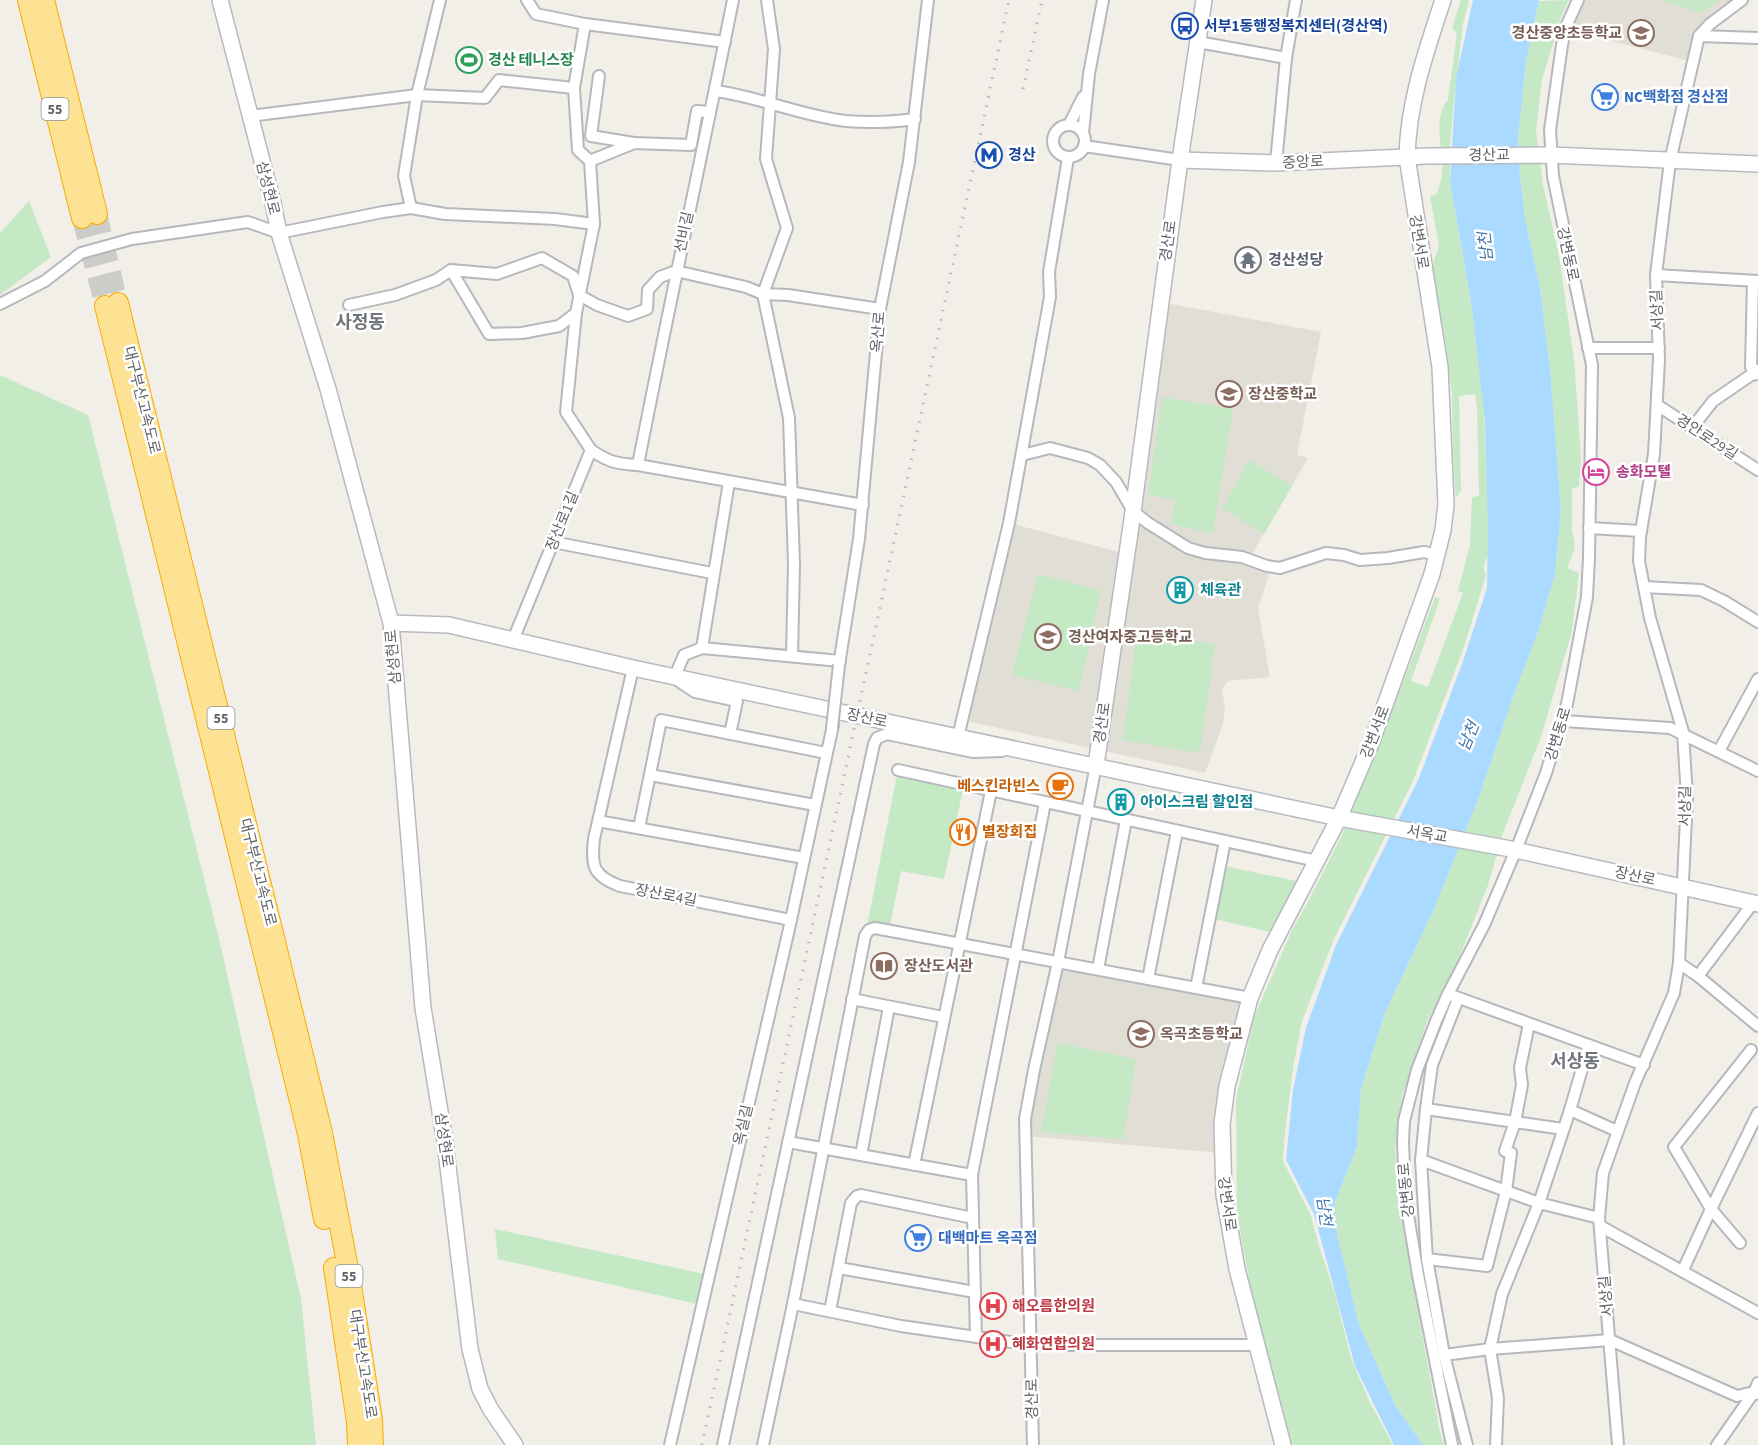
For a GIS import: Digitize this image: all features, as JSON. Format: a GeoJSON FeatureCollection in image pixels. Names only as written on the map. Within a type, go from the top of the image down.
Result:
{"type":"FeatureCollection","features":[{"type":"Feature","properties":{"kind":"highway","name":"55"},"geometry":{"type":"LineString","coordinates":[[28,0],[89,216],[44,0]]}},
{"type":"Feature","properties":{"kind":"highway","name":"대구부산고속도로"},"geometry":{"type":"LineString","coordinates":[[111,304],[315,1133],[335,1272],[365,1421],[373,1445]]}},
{"type":"Feature","properties":{"kind":"highway","name":"대구부산고속도로"},"geometry":{"type":"LineString","coordinates":[[358,1445],[365,1421]]}},
{"type":"Feature","properties":{"kind":"street","name":"삼성현로"},"geometry":{"type":"LineString","coordinates":[[220,0],[279,234],[328,389],[391,623],[423,1008],[445,1142],[468,1332],[480,1389],[515,1445]]}},
{"type":"Feature","properties":{"kind":"street"},"geometry":{"type":"LineString","coordinates":[[411,208],[404,176],[417,95],[440,0]]}},
{"type":"Feature","properties":{"kind":"street"},"geometry":{"type":"LineString","coordinates":[[526,0],[536,14],[585,24],[725,42]]}},
{"type":"Feature","properties":{"kind":"street","name":"선비길"},"geometry":{"type":"LineString","coordinates":[[638,465],[733,0]]}},
{"type":"Feature","properties":{"kind":"street"},"geometry":{"type":"LineString","coordinates":[[767,0],[774,49],[766,159],[787,228],[763,294],[789,418],[793,493],[792,656]]}},
{"type":"Feature","properties":{"kind":"street","name":"옥산로"},"geometry":{"type":"LineString","coordinates":[[832,727],[863,506],[880,309],[915,119],[928,0]]}},
{"type":"Feature","properties":{"kind":"street"},"geometry":{"type":"LineString","coordinates":[[1083,133],[1077,127],[1069,125],[1057,130],[1052,139],[1058,154],[1068,158],[1078,154],[1084,146],[1083,133],[1089,74],[1103,0]]}},
{"type":"Feature","properties":{"kind":"street","name":"경산로"},"geometry":{"type":"LineString","coordinates":[[1033,1445],[1025,1119],[1096,765],[1204,0]]}},
{"type":"Feature","properties":{"kind":"street"},"geometry":{"type":"LineString","coordinates":[[1276,164],[1286,58],[1296,0]]}},
{"type":"Feature","properties":{"kind":"street","name":"강변서로"},"geometry":{"type":"LineString","coordinates":[[1283,1445],[1237,1269],[1224,1195],[1222,1124],[1227,1086],[1250,998],[1270,951],[1341,819],[1394,682],[1438,555],[1446,504],[1441,386],[1407,157],[1407,130],[1443,0]]}},
{"type":"Feature","properties":{"kind":"street","name":"강변동로"},"geometry":{"type":"LineString","coordinates":[[1452,1445],[1418,1275],[1403,1176],[1403,1142],[1408,1105],[1417,1070],[1448,994],[1484,925],[1546,773],[1563,721],[1587,597],[1592,365],[1563,230],[1551,155],[1552,111],[1562,45],[1565,29],[1578,0]]}},
{"type":"Feature","properties":{"kind":"street"},"geometry":{"type":"LineString","coordinates":[[1699,36],[1710,24],[1742,0]]}},
{"type":"Feature","properties":{"kind":"street"},"geometry":{"type":"LineString","coordinates":[[585,24],[574,88],[578,150],[590,161],[594,224],[576,313],[566,412],[591,450],[618,464],[638,465],[863,506]]}},
{"type":"Feature","properties":{"kind":"street"},"geometry":{"type":"LineString","coordinates":[[1699,36],[1758,38]]}},
{"type":"Feature","properties":{"kind":"street","name":"서상길"},"geometry":{"type":"LineString","coordinates":[[1618,1445],[1599,1222],[1603,1173],[1617,1131],[1674,993],[1679,963],[1687,798],[1683,732],[1666,679],[1639,561],[1641,531],[1654,454],[1657,405],[1659,348],[1656,275],[1670,161],[1699,36]]}},
{"type":"Feature","properties":{"kind":"street"},"geometry":{"type":"LineString","coordinates":[[1198,42],[1286,58]]}},
{"type":"Feature","properties":{"kind":"street"},"geometry":{"type":"LineString","coordinates":[[1069,125],[1082,101],[1089,74]]}},
{"type":"Feature","properties":{"kind":"street"},"geometry":{"type":"LineString","coordinates":[[599,76],[591,136],[634,143],[691,146],[697,111],[710,112]]}},
{"type":"Feature","properties":{"kind":"street"},"geometry":{"type":"LineString","coordinates":[[250,116],[417,95],[485,98],[500,80],[574,88]]}},
{"type":"Feature","properties":{"kind":"street"},"geometry":{"type":"LineString","coordinates":[[716,91],[846,121],[915,119]]}},
{"type":"Feature","properties":{"kind":"street"},"geometry":{"type":"LineString","coordinates":[[590,161],[634,143]]}},
{"type":"Feature","properties":{"kind":"street"},"geometry":{"type":"LineString","coordinates":[[1084,146],[1180,160]]}},
{"type":"Feature","properties":{"kind":"street"},"geometry":{"type":"LineString","coordinates":[[1551,155],[1758,164]]}},
{"type":"Feature","properties":{"kind":"street","name":"경산교"},"geometry":{"type":"LineString","coordinates":[[1427,156],[1551,155]]}},
{"type":"Feature","properties":{"kind":"street","name":"중앙로"},"geometry":{"type":"LineString","coordinates":[[1180,160],[1276,164],[1427,156]]}},
{"type":"Feature","properties":{"kind":"street"},"geometry":{"type":"LineString","coordinates":[[958,737],[1009,524],[1050,297],[1049,272],[1068,158]]}},
{"type":"Feature","properties":{"kind":"street"},"geometry":{"type":"LineString","coordinates":[[0,304],[45,280],[81,253],[132,239],[248,222],[279,234],[411,208],[445,214],[555,219],[594,224]]}},
{"type":"Feature","properties":{"kind":"street"},"geometry":{"type":"LineString","coordinates":[[349,305],[395,295],[436,280],[451,270],[497,274],[542,258],[573,276],[579,295],[597,305],[628,316],[647,309],[648,290],[660,278],[676,271],[746,287],[763,294],[880,309]]}},
{"type":"Feature","properties":{"kind":"street"},"geometry":{"type":"LineString","coordinates":[[451,270],[489,334],[522,333],[559,326],[576,313]]}},
{"type":"Feature","properties":{"kind":"street"},"geometry":{"type":"LineString","coordinates":[[1656,275],[1755,281],[1751,367],[1758,372]]}},
{"type":"Feature","properties":{"kind":"street"},"geometry":{"type":"LineString","coordinates":[[1588,348],[1659,348]]}},
{"type":"Feature","properties":{"kind":"street"},"geometry":{"type":"LineString","coordinates":[[1692,428],[1713,400],[1758,372]]}},
{"type":"Feature","properties":{"kind":"street","name":"경안로29길"},"geometry":{"type":"LineString","coordinates":[[1657,405],[1758,470]]}},
{"type":"Feature","properties":{"kind":"street"},"geometry":{"type":"LineString","coordinates":[[1022,455],[1050,448],[1088,458],[1100,465],[1116,482],[1133,511],[1149,524],[1188,548],[1205,553],[1242,557],[1275,567],[1289,566],[1326,553],[1360,560],[1424,552],[1438,555]]}},
{"type":"Feature","properties":{"kind":"street","name":"장산로1길"},"geometry":{"type":"LineString","coordinates":[[513,640],[591,450]]}},
{"type":"Feature","properties":{"kind":"street"},"geometry":{"type":"LineString","coordinates":[[702,648],[712,573],[729,482]]}},
{"type":"Feature","properties":{"kind":"street"},"geometry":{"type":"LineString","coordinates":[[1589,528],[1641,531]]}},
{"type":"Feature","properties":{"kind":"street"},"geometry":{"type":"LineString","coordinates":[[553,542],[712,573]]}},
{"type":"Feature","properties":{"kind":"street"},"geometry":{"type":"LineString","coordinates":[[1644,587],[1701,590],[1758,622]]}},
{"type":"Feature","properties":{"kind":"street","name":"장산로"},"geometry":{"type":"LineString","coordinates":[[391,623],[449,625],[633,668],[1341,819]]}},
{"type":"Feature","properties":{"kind":"street"},"geometry":{"type":"LineString","coordinates":[[730,734],[737,702],[695,692],[672,675],[684,655],[702,648],[840,663]]}},
{"type":"Feature","properties":{"kind":"street","name":"장산로4길"},"geometry":{"type":"LineString","coordinates":[[633,668],[598,821],[592,855],[594,869],[605,880],[620,886],[791,920]]}},
{"type":"Feature","properties":{"kind":"street"},"geometry":{"type":"LineString","coordinates":[[1719,751],[1758,679]]}},
{"type":"Feature","properties":{"kind":"street"},"geometry":{"type":"LineString","coordinates":[[639,828],[661,720],[826,753]]}},
{"type":"Feature","properties":{"kind":"street"},"geometry":{"type":"LineString","coordinates":[[1563,721],[1670,728],[1683,732],[1758,771]]}},
{"type":"Feature","properties":{"kind":"street","name":"옥실길"},"geometry":{"type":"LineString","coordinates":[[670,1445],[791,920],[832,727]]}},
{"type":"Feature","properties":{"kind":"street"},"geometry":{"type":"LineString","coordinates":[[723,1445],[874,744],[877,738],[886,734],[973,752],[1023,750]]}},
{"type":"Feature","properties":{"kind":"street"},"geometry":{"type":"LineString","coordinates":[[898,770],[1317,861]]}},
{"type":"Feature","properties":{"kind":"street"},"geometry":{"type":"LineString","coordinates":[[650,775],[815,805]]}},
{"type":"Feature","properties":{"kind":"street"},"geometry":{"type":"LineString","coordinates":[[914,1165],[991,791]]}},
{"type":"Feature","properties":{"kind":"street"},"geometry":{"type":"LineString","coordinates":[[976,1337],[972,1175],[1045,803]]}},
{"type":"Feature","properties":{"kind":"street","name":"서옥교"},"geometry":{"type":"LineString","coordinates":[[1341,819],[1514,850]]}},
{"type":"Feature","properties":{"kind":"street"},"geometry":{"type":"LineString","coordinates":[[1098,969],[1126,820]]}},
{"type":"Feature","properties":{"kind":"street"},"geometry":{"type":"LineString","coordinates":[[598,821],[804,858]]}},
{"type":"Feature","properties":{"kind":"street"},"geometry":{"type":"LineString","coordinates":[[1148,979],[1177,831]]}},
{"type":"Feature","properties":{"kind":"street"},"geometry":{"type":"LineString","coordinates":[[1196,988],[1225,842]]}},
{"type":"Feature","properties":{"kind":"street","name":"장산로"},"geometry":{"type":"LineString","coordinates":[[1514,850],[1755,904]]}},
{"type":"Feature","properties":{"kind":"street"},"geometry":{"type":"LineString","coordinates":[[1698,976],[1755,904]]}},
{"type":"Feature","properties":{"kind":"street"},"geometry":{"type":"LineString","coordinates":[[763,1445],[794,1304],[852,999],[865,936],[869,930],[875,928],[1250,998]]}},
{"type":"Feature","properties":{"kind":"street"},"geometry":{"type":"LineString","coordinates":[[1679,963],[1758,1026]]}},
{"type":"Feature","properties":{"kind":"street"},"geometry":{"type":"LineString","coordinates":[[1448,994],[1644,1065]]}},
{"type":"Feature","properties":{"kind":"street"},"geometry":{"type":"LineString","coordinates":[[852,999],[943,1017]]}},
{"type":"Feature","properties":{"kind":"street"},"geometry":{"type":"LineString","coordinates":[[1458,999],[1432,1065],[1421,1160],[1427,1259],[1444,1354],[1467,1445]]}},
{"type":"Feature","properties":{"kind":"street"},"geometry":{"type":"LineString","coordinates":[[861,1155],[889,1006]]}},
{"type":"Feature","properties":{"kind":"street"},"geometry":{"type":"LineString","coordinates":[[1427,1259],[1487,1266],[1506,1191],[1511,1153],[1505,1151],[1515,1122],[1522,1085],[1520,1068],[1529,1024]]}},
{"type":"Feature","properties":{"kind":"street"},"geometry":{"type":"LineString","coordinates":[[1496,1445],[1498,1398],[1490,1349],[1502,1294],[1539,1203],[1589,1046]]}},
{"type":"Feature","properties":{"kind":"street"},"geometry":{"type":"LineString","coordinates":[[1740,1244],[1712,1209],[1674,1147],[1750,1050]]}},
{"type":"Feature","properties":{"kind":"street"},"geometry":{"type":"LineString","coordinates":[[1426,1109],[1563,1129]]}},
{"type":"Feature","properties":{"kind":"street"},"geometry":{"type":"LineString","coordinates":[[1570,1110],[1617,1131]]}},
{"type":"Feature","properties":{"kind":"street"},"geometry":{"type":"LineString","coordinates":[[1683,1270],[1758,1113]]}},
{"type":"Feature","properties":{"kind":"street"},"geometry":{"type":"LineString","coordinates":[[788,1142],[972,1175]]}},
{"type":"Feature","properties":{"kind":"street"},"geometry":{"type":"LineString","coordinates":[[1421,1160],[1599,1222],[1758,1312]]}},
{"type":"Feature","properties":{"kind":"street"},"geometry":{"type":"LineString","coordinates":[[830,1311],[851,1203],[857,1196],[973,1218]]}},
{"type":"Feature","properties":{"kind":"street"},"geometry":{"type":"LineString","coordinates":[[839,1268],[975,1292]]}},
{"type":"Feature","properties":{"kind":"street"},"geometry":{"type":"LineString","coordinates":[[794,1304],[901,1326],[1032,1345],[1258,1346]]}},
{"type":"Feature","properties":{"kind":"street"},"geometry":{"type":"LineString","coordinates":[[1444,1354],[1610,1340],[1737,1396],[1757,1390]]}},
{"type":"Feature","properties":{"kind":"street"},"geometry":{"type":"LineString","coordinates":[[1718,1445],[1757,1390]]}},
{"type":"Feature","properties":{"kind":"shaded area","name":"경산중앙초등학교"},"geometry":{"type":"Polygon","coordinates":[[[1578,0],[1742,0],[1710,24],[1693,62],[1565,29],[1578,0]]]}},
{"type":"Feature","properties":{"kind":"shaded area"},"geometry":{"type":"Polygon","coordinates":[[[1160,302],[1321,332],[1297,455],[1308,458],[1249,559],[1246,559],[1269,575],[1258,608],[1270,677],[1228,681],[1222,689],[1225,710],[1223,724],[1205,773],[962,720],[1009,523],[1126,554],[1132,522],[1148,524],[1133,511],[1160,302]]]}},
{"type":"Feature","properties":{"kind":"shaded area","name":"옥곡초등학교"},"geometry":{"type":"Polygon","coordinates":[[[1058,962],[1250,998],[1222,1153],[1025,1136],[1058,962]]]}},
{"type":"Feature","properties":{"kind":"green space"},"geometry":{"type":"Polygon","coordinates":[[[1461,0],[1469,0],[1463,24],[1455,90],[1450,143],[1450,182],[1483,384],[1488,507],[1488,555],[1483,567],[1486,575],[1464,647],[1413,781],[1334,939],[1302,1021],[1293,1068],[1283,1161],[1311,1216],[1335,1294],[1351,1358],[1369,1401],[1393,1445],[1292,1445],[1252,1296],[1237,1213],[1236,1100],[1254,1017],[1293,928],[1342,835],[1435,597],[1440,599],[1411,681],[1428,687],[1463,593],[1458,591],[1470,545],[1472,497],[1479,496],[1477,408],[1475,394],[1459,396],[1461,490],[1456,498],[1452,394],[1432,266],[1439,246],[1430,196],[1436,195],[1441,181],[1440,118],[1448,100],[1457,34],[1452,28],[1461,0]]]}},
{"type":"Feature","properties":{"kind":"green space"},"geometry":{"type":"Polygon","coordinates":[[[1569,0],[1562,14],[1542,80],[1536,131],[1543,185],[1559,256],[1574,359],[1581,457],[1579,486],[1572,489],[1572,529],[1575,548],[1567,568],[1579,573],[1572,631],[1541,737],[1503,833],[1488,885],[1450,980],[1428,1019],[1402,1096],[1395,1147],[1398,1201],[1444,1445],[1423,1445],[1395,1405],[1359,1325],[1337,1234],[1334,1205],[1357,1147],[1361,1088],[1385,1013],[1435,907],[1478,800],[1538,632],[1555,574],[1561,511],[1550,368],[1540,288],[1525,219],[1518,138],[1526,62],[1539,1],[1569,0]]]}},
{"type":"Feature","properties":{"kind":"green space"},"geometry":{"type":"Polygon","coordinates":[[[1660,0],[1718,0],[1702,13],[1660,0]]]}},
{"type":"Feature","properties":{"kind":"green space"},"geometry":{"type":"Polygon","coordinates":[[[29,201],[51,257],[0,295],[0,233],[29,201]]]}},
{"type":"Feature","properties":{"kind":"green space"},"geometry":{"type":"Polygon","coordinates":[[[0,375],[88,415],[219,939],[301,1299],[316,1445],[0,1445],[0,375]]]}},
{"type":"Feature","properties":{"kind":"green space"},"geometry":{"type":"Polygon","coordinates":[[[1162,397],[1233,409],[1213,533],[1171,524],[1175,500],[1148,495],[1162,397]]]}},
{"type":"Feature","properties":{"kind":"green space"},"geometry":{"type":"Polygon","coordinates":[[[1249,460],[1292,486],[1264,534],[1222,508],[1249,460]]]}},
{"type":"Feature","properties":{"kind":"green space"},"geometry":{"type":"Polygon","coordinates":[[[1038,574],[1101,591],[1079,691],[1012,675],[1038,574]]]}},
{"type":"Feature","properties":{"kind":"green space"},"geometry":{"type":"Polygon","coordinates":[[[1137,633],[1215,644],[1200,753],[1123,740],[1137,633]]]}},
{"type":"Feature","properties":{"kind":"green space"},"geometry":{"type":"Polygon","coordinates":[[[898,770],[964,785],[944,879],[901,871],[889,931],[875,928],[865,936],[898,770]]]}},
{"type":"Feature","properties":{"kind":"green space"},"geometry":{"type":"Polygon","coordinates":[[[1220,865],[1306,883],[1279,934],[1210,918],[1220,865]]]}},
{"type":"Feature","properties":{"kind":"green space"},"geometry":{"type":"Polygon","coordinates":[[[1058,1043],[1136,1059],[1123,1139],[1041,1132],[1058,1043]]]}},
{"type":"Feature","properties":{"kind":"green space"},"geometry":{"type":"Polygon","coordinates":[[[495,1229],[709,1275],[702,1305],[498,1259],[495,1229]]]}},
{"type":"Feature","properties":{"kind":"water","name":"남천"},"geometry":{"type":"Polygon","coordinates":[[[1473,0],[1539,0],[1526,62],[1518,139],[1525,219],[1540,288],[1550,368],[1561,511],[1555,574],[1538,632],[1478,800],[1435,907],[1385,1013],[1361,1088],[1357,1147],[1334,1205],[1337,1234],[1359,1325],[1395,1405],[1423,1445],[1394,1445],[1355,1366],[1314,1214],[1286,1160],[1293,1090],[1306,1028],[1336,945],[1419,778],[1462,664],[1487,588],[1485,421],[1472,307],[1450,182],[1456,78],[1473,0]]]}},
{"type":"Feature","properties":{"kind":"tunnel"},"geometry":{"type":"LineString","coordinates":[[97,214],[118,303]]}},
{"type":"Feature","properties":{"kind":"tunnel"},"geometry":{"type":"LineString","coordinates":[[82,218],[105,306]]}},
{"type":"Feature","properties":{"kind":"railway"},"geometry":{"type":"LineString","coordinates":[[702,1445],[1009,0]]}},
{"type":"Feature","properties":{"kind":"railway"},"geometry":{"type":"LineString","coordinates":[[1023,89],[1042,0]]}},
{"type":"Feature","properties":{"kind":"place","name":"서부1동행정복지센터(경산역)"},"geometry":{"type":"Point","coordinates":[1185,26]}},
{"type":"Feature","properties":{"kind":"place","name":"경산중앙초등학교"},"geometry":{"type":"Point","coordinates":[1641,33]}},
{"type":"Feature","properties":{"kind":"place","name":"경산 테니스장"},"geometry":{"type":"Point","coordinates":[469,60]}},
{"type":"Feature","properties":{"kind":"place","name":"NC백화점 경산점"},"geometry":{"type":"Point","coordinates":[1605,97]}},
{"type":"Feature","properties":{"kind":"place","name":"경산"},"geometry":{"type":"Point","coordinates":[989,155]}},
{"type":"Feature","properties":{"kind":"place","name":"경산성당"},"geometry":{"type":"Point","coordinates":[1248,260]}},
{"type":"Feature","properties":{"kind":"place","name":"장산중학교"},"geometry":{"type":"Point","coordinates":[1229,394]}},
{"type":"Feature","properties":{"kind":"place","name":"송화모텔"},"geometry":{"type":"Point","coordinates":[1596,472]}},
{"type":"Feature","properties":{"kind":"place","name":"체육관"},"geometry":{"type":"Point","coordinates":[1180,590]}},
{"type":"Feature","properties":{"kind":"place","name":"경산여자중고등학교"},"geometry":{"type":"Point","coordinates":[1048,637]}},
{"type":"Feature","properties":{"kind":"place","name":"베스킨라빈스"},"geometry":{"type":"Point","coordinates":[1060,786]}},
{"type":"Feature","properties":{"kind":"place","name":"아이스크림 할인점"},"geometry":{"type":"Point","coordinates":[1121,802]}},
{"type":"Feature","properties":{"kind":"place","name":"별장회집"},"geometry":{"type":"Point","coordinates":[963,832]}},
{"type":"Feature","properties":{"kind":"place","name":"장산도서관"},"geometry":{"type":"Point","coordinates":[884,966]}},
{"type":"Feature","properties":{"kind":"place","name":"옥곡초등학교"},"geometry":{"type":"Point","coordinates":[1141,1034]}},
{"type":"Feature","properties":{"kind":"place","name":"대백마트 옥곡점"},"geometry":{"type":"Point","coordinates":[918,1238]}},
{"type":"Feature","properties":{"kind":"place","name":"해오름한의원"},"geometry":{"type":"Point","coordinates":[993,1306]}},
{"type":"Feature","properties":{"kind":"place","name":"혜화연합의원"},"geometry":{"type":"Point","coordinates":[993,1344]}},
{"type":"Feature","properties":{"kind":"district","name":"사정동"},"geometry":{"type":"Point","coordinates":[360,322]}},
{"type":"Feature","properties":{"kind":"district","name":"서상동"},"geometry":{"type":"Point","coordinates":[1575,1061]}}]}
